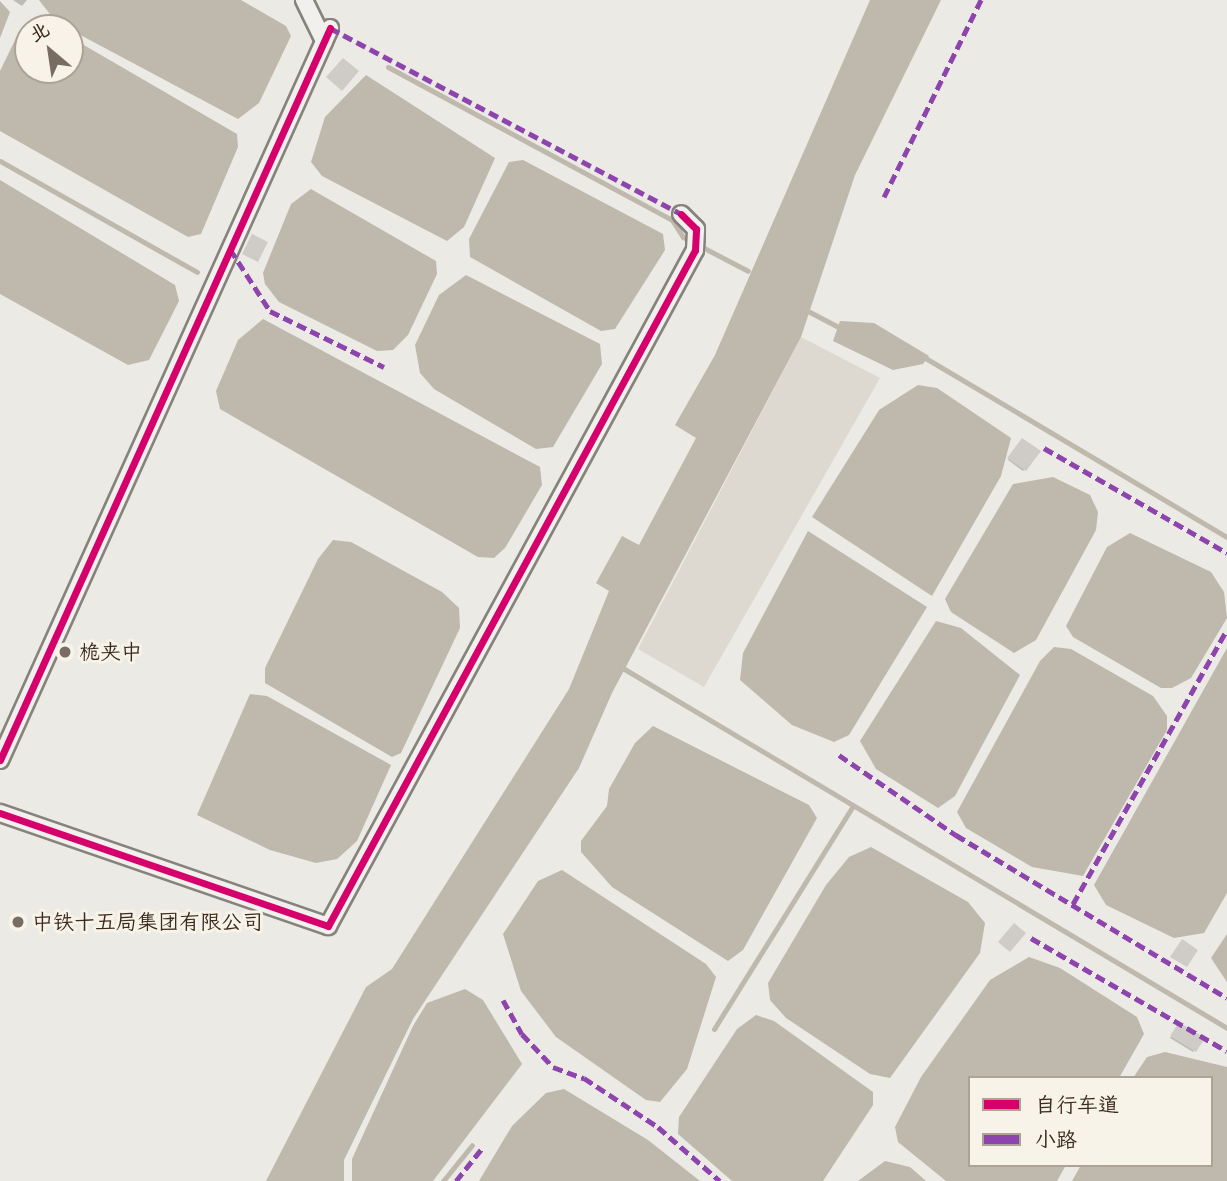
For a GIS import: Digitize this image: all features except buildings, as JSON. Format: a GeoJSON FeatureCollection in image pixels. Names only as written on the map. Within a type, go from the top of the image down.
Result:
{"type":"FeatureCollection","features":[{"type":"Feature","properties":{"kind":"street"},"geometry":{"type":"LineString","coordinates":[[0,760],[327,35],[304,0]]}},
{"type":"Feature","properties":{"kind":"street"},"geometry":{"type":"LineString","coordinates":[[0,813],[328,926],[695,250],[696,229],[681,214]]}},
{"type":"Feature","properties":{"kind":"shaded area"},"geometry":{"type":"Polygon","coordinates":[[[39,0],[241,0],[286,26],[291,36],[259,103],[238,119],[84,37],[84,14],[50,14],[39,0]]]}},
{"type":"Feature","properties":{"kind":"shaded area"},"geometry":{"type":"Polygon","coordinates":[[[870,0],[941,0],[855,175],[801,337],[612,693],[579,768],[413,1019],[344,1160],[344,1181],[266,1181],[366,987],[392,969],[569,689],[609,591],[596,583],[622,536],[639,545],[696,438],[675,425],[715,355],[870,0]]]}},
{"type":"Feature","properties":{"kind":"shaded area"},"geometry":{"type":"Polygon","coordinates":[[[0,1],[10,12],[0,38],[0,1]]]}},
{"type":"Feature","properties":{"kind":"shaded area"},"geometry":{"type":"Polygon","coordinates":[[[14,42],[14,84],[84,84],[84,45],[237,134],[238,147],[201,234],[188,237],[0,131],[0,71],[14,42]]]}},
{"type":"Feature","properties":{"kind":"shaded area"},"geometry":{"type":"Polygon","coordinates":[[[366,75],[495,158],[464,227],[447,241],[322,176],[311,162],[325,117],[366,75]]]}},
{"type":"Feature","properties":{"kind":"shaded area"},"geometry":{"type":"Polygon","coordinates":[[[523,160],[663,234],[665,250],[615,329],[601,331],[470,257],[469,239],[509,162],[523,160]]]}},
{"type":"Feature","properties":{"kind":"shaded area"},"geometry":{"type":"Polygon","coordinates":[[[0,180],[175,285],[179,301],[149,360],[128,365],[0,294],[0,180]]]}},
{"type":"Feature","properties":{"kind":"shaded area"},"geometry":{"type":"Polygon","coordinates":[[[311,189],[436,261],[437,274],[408,335],[393,350],[377,351],[279,302],[265,284],[263,273],[291,204],[311,189]]]}},
{"type":"Feature","properties":{"kind":"shaded area"},"geometry":{"type":"Polygon","coordinates":[[[466,275],[600,344],[602,364],[553,447],[536,449],[434,389],[420,373],[415,345],[439,295],[466,275]]]}},
{"type":"Feature","properties":{"kind":"shaded area"},"geometry":{"type":"Polygon","coordinates":[[[263,319],[540,467],[542,485],[505,548],[494,558],[478,557],[220,409],[216,391],[238,340],[263,319]]]}},
{"type":"Feature","properties":{"kind":"shaded area"},"geometry":{"type":"Polygon","coordinates":[[[840,321],[874,323],[929,356],[923,364],[893,370],[833,341],[840,321]]]}},
{"type":"Feature","properties":{"kind":"shaded area"},"geometry":{"type":"Polygon","coordinates":[[[801,337],[880,378],[704,687],[638,649],[801,337]]]}},
{"type":"Feature","properties":{"kind":"shaded area"},"geometry":{"type":"Polygon","coordinates":[[[918,385],[937,388],[1011,438],[1001,476],[932,596],[812,517],[879,410],[918,385]]]}},
{"type":"Feature","properties":{"kind":"shaded area"},"geometry":{"type":"Polygon","coordinates":[[[1053,477],[1090,495],[1098,512],[1096,530],[1036,640],[1014,653],[951,612],[945,599],[1013,484],[1053,477]]]}},
{"type":"Feature","properties":{"kind":"shaded area"},"geometry":{"type":"Polygon","coordinates":[[[808,531],[927,607],[849,735],[834,742],[792,725],[740,680],[743,653],[808,531]]]}},
{"type":"Feature","properties":{"kind":"shaded area"},"geometry":{"type":"Polygon","coordinates":[[[1130,533],[1211,572],[1224,592],[1227,618],[1191,678],[1172,688],[1161,688],[1073,637],[1066,626],[1107,547],[1130,533]]]}},
{"type":"Feature","properties":{"kind":"shaded area"},"geometry":{"type":"Polygon","coordinates":[[[333,540],[351,542],[442,592],[459,608],[460,628],[401,753],[392,757],[265,683],[265,668],[318,559],[333,540]]]}},
{"type":"Feature","properties":{"kind":"shaded area"},"geometry":{"type":"Polygon","coordinates":[[[936,621],[961,628],[1020,675],[955,796],[938,808],[876,769],[860,741],[936,621]]]}},
{"type":"Feature","properties":{"kind":"shaded area"},"geometry":{"type":"Polygon","coordinates":[[[1054,647],[1071,649],[1153,696],[1167,716],[1167,730],[1083,876],[1032,867],[966,828],[957,812],[1040,661],[1054,647]]]}},
{"type":"Feature","properties":{"kind":"shaded area"},"geometry":{"type":"Polygon","coordinates":[[[1227,648],[1227,893],[1204,933],[1174,938],[1106,905],[1094,885],[1227,648]]]}},
{"type":"Feature","properties":{"kind":"shaded area"},"geometry":{"type":"Polygon","coordinates":[[[250,694],[267,696],[391,765],[357,841],[337,859],[316,863],[270,850],[197,815],[250,694]]]}},
{"type":"Feature","properties":{"kind":"shaded area"},"geometry":{"type":"Polygon","coordinates":[[[653,726],[809,805],[817,818],[743,950],[728,961],[612,887],[581,852],[581,841],[607,806],[609,789],[635,743],[653,726]]]}},
{"type":"Feature","properties":{"kind":"shaded area"},"geometry":{"type":"Polygon","coordinates":[[[871,847],[968,902],[985,923],[980,953],[890,1078],[870,1074],[786,1018],[770,1000],[768,983],[826,885],[849,857],[871,847]]]}},
{"type":"Feature","properties":{"kind":"shaded area"},"geometry":{"type":"Polygon","coordinates":[[[562,870],[706,964],[716,977],[687,1069],[660,1102],[646,1100],[556,1037],[521,991],[503,934],[538,881],[562,870]]]}},
{"type":"Feature","properties":{"kind":"shaded area"},"geometry":{"type":"Polygon","coordinates":[[[1227,934],[1227,982],[1211,958],[1227,934]]]}},
{"type":"Feature","properties":{"kind":"shaded area"},"geometry":{"type":"Polygon","coordinates":[[[1029,957],[1060,968],[1137,1017],[1144,1034],[1120,1076],[968,1076],[968,1167],[1065,1167],[1057,1181],[946,1181],[898,1142],[895,1127],[921,1077],[990,980],[1029,957]]]}},
{"type":"Feature","properties":{"kind":"shaded area"},"geometry":{"type":"Polygon","coordinates":[[[465,989],[483,1000],[522,1064],[433,1181],[352,1181],[352,1159],[413,1026],[427,1003],[465,989]]]}},
{"type":"Feature","properties":{"kind":"shaded area"},"geometry":{"type":"Polygon","coordinates":[[[756,1015],[774,1021],[873,1092],[873,1105],[823,1181],[732,1181],[678,1134],[679,1117],[737,1029],[756,1015]]]}},
{"type":"Feature","properties":{"kind":"shaded area"},"geometry":{"type":"Polygon","coordinates":[[[1165,1052],[1227,1067],[1227,1181],[1072,1181],[1080,1167],[1213,1167],[1213,1076],[1134,1076],[1147,1057],[1165,1052]]]}},
{"type":"Feature","properties":{"kind":"shaded area"},"geometry":{"type":"Polygon","coordinates":[[[564,1089],[648,1140],[700,1181],[479,1181],[512,1126],[546,1093],[564,1089]]]}},
{"type":"Feature","properties":{"kind":"shaded area"},"geometry":{"type":"Polygon","coordinates":[[[885,1161],[910,1167],[926,1181],[858,1181],[885,1161]]]}},
{"type":"Feature","properties":{"kind":"waterway"},"geometry":{"type":"LineString","coordinates":[[388,67],[672,220],[683,237],[748,271]]}},
{"type":"Feature","properties":{"kind":"waterway"},"geometry":{"type":"LineString","coordinates":[[0,161],[197,272]]}},
{"type":"Feature","properties":{"kind":"waterway"},"geometry":{"type":"LineString","coordinates":[[806,310],[844,330]]}},
{"type":"Feature","properties":{"kind":"waterway"},"geometry":{"type":"LineString","coordinates":[[922,356],[1227,537]]}},
{"type":"Feature","properties":{"kind":"waterway"},"geometry":{"type":"LineString","coordinates":[[621,667],[1227,1028]]}},
{"type":"Feature","properties":{"kind":"waterway"},"geometry":{"type":"LineString","coordinates":[[714,1029],[853,806]]}},
{"type":"Feature","properties":{"kind":"waterway"},"geometry":{"type":"LineString","coordinates":[[443,1181],[472,1145]]}},
{"type":"Feature","properties":{"kind":"marked path"},"geometry":{"type":"LineString","coordinates":[[884,197],[981,0]]}},
{"type":"Feature","properties":{"kind":"marked path"},"geometry":{"type":"LineString","coordinates":[[330,28],[681,214]]}},
{"type":"Feature","properties":{"kind":"marked path"},"geometry":{"type":"LineString","coordinates":[[230,249],[270,311],[384,367]]}},
{"type":"Feature","properties":{"kind":"marked path"},"geometry":{"type":"LineString","coordinates":[[1044,448],[1227,553]]}},
{"type":"Feature","properties":{"kind":"marked path"},"geometry":{"type":"LineString","coordinates":[[1073,904],[1227,630]]}},
{"type":"Feature","properties":{"kind":"marked path"},"geometry":{"type":"LineString","coordinates":[[839,755],[956,835],[1227,998]]}},
{"type":"Feature","properties":{"kind":"marked path"},"geometry":{"type":"LineString","coordinates":[[1031,938],[1227,1051]]}},
{"type":"Feature","properties":{"kind":"marked path"},"geometry":{"type":"LineString","coordinates":[[503,1000],[522,1034],[553,1067],[584,1078],[658,1127],[720,1181]]}},
{"type":"Feature","properties":{"kind":"marked path"},"geometry":{"type":"LineString","coordinates":[[456,1181],[483,1147]]}},
{"type":"Feature","properties":{"kind":"cycle path"},"geometry":{"type":"LineString","coordinates":[[0,760],[330,28]]}},
{"type":"Feature","properties":{"kind":"cycle path"},"geometry":{"type":"LineString","coordinates":[[0,813],[328,926],[695,250],[696,229],[681,214]]}},
{"type":"Feature","properties":{"kind":"place","name":"桅夹中"},"geometry":{"type":"Point","coordinates":[65,652]}},
{"type":"Feature","properties":{"kind":"place","name":"中铁十五局集团有限公司"},"geometry":{"type":"Point","coordinates":[18,922]}}]}
